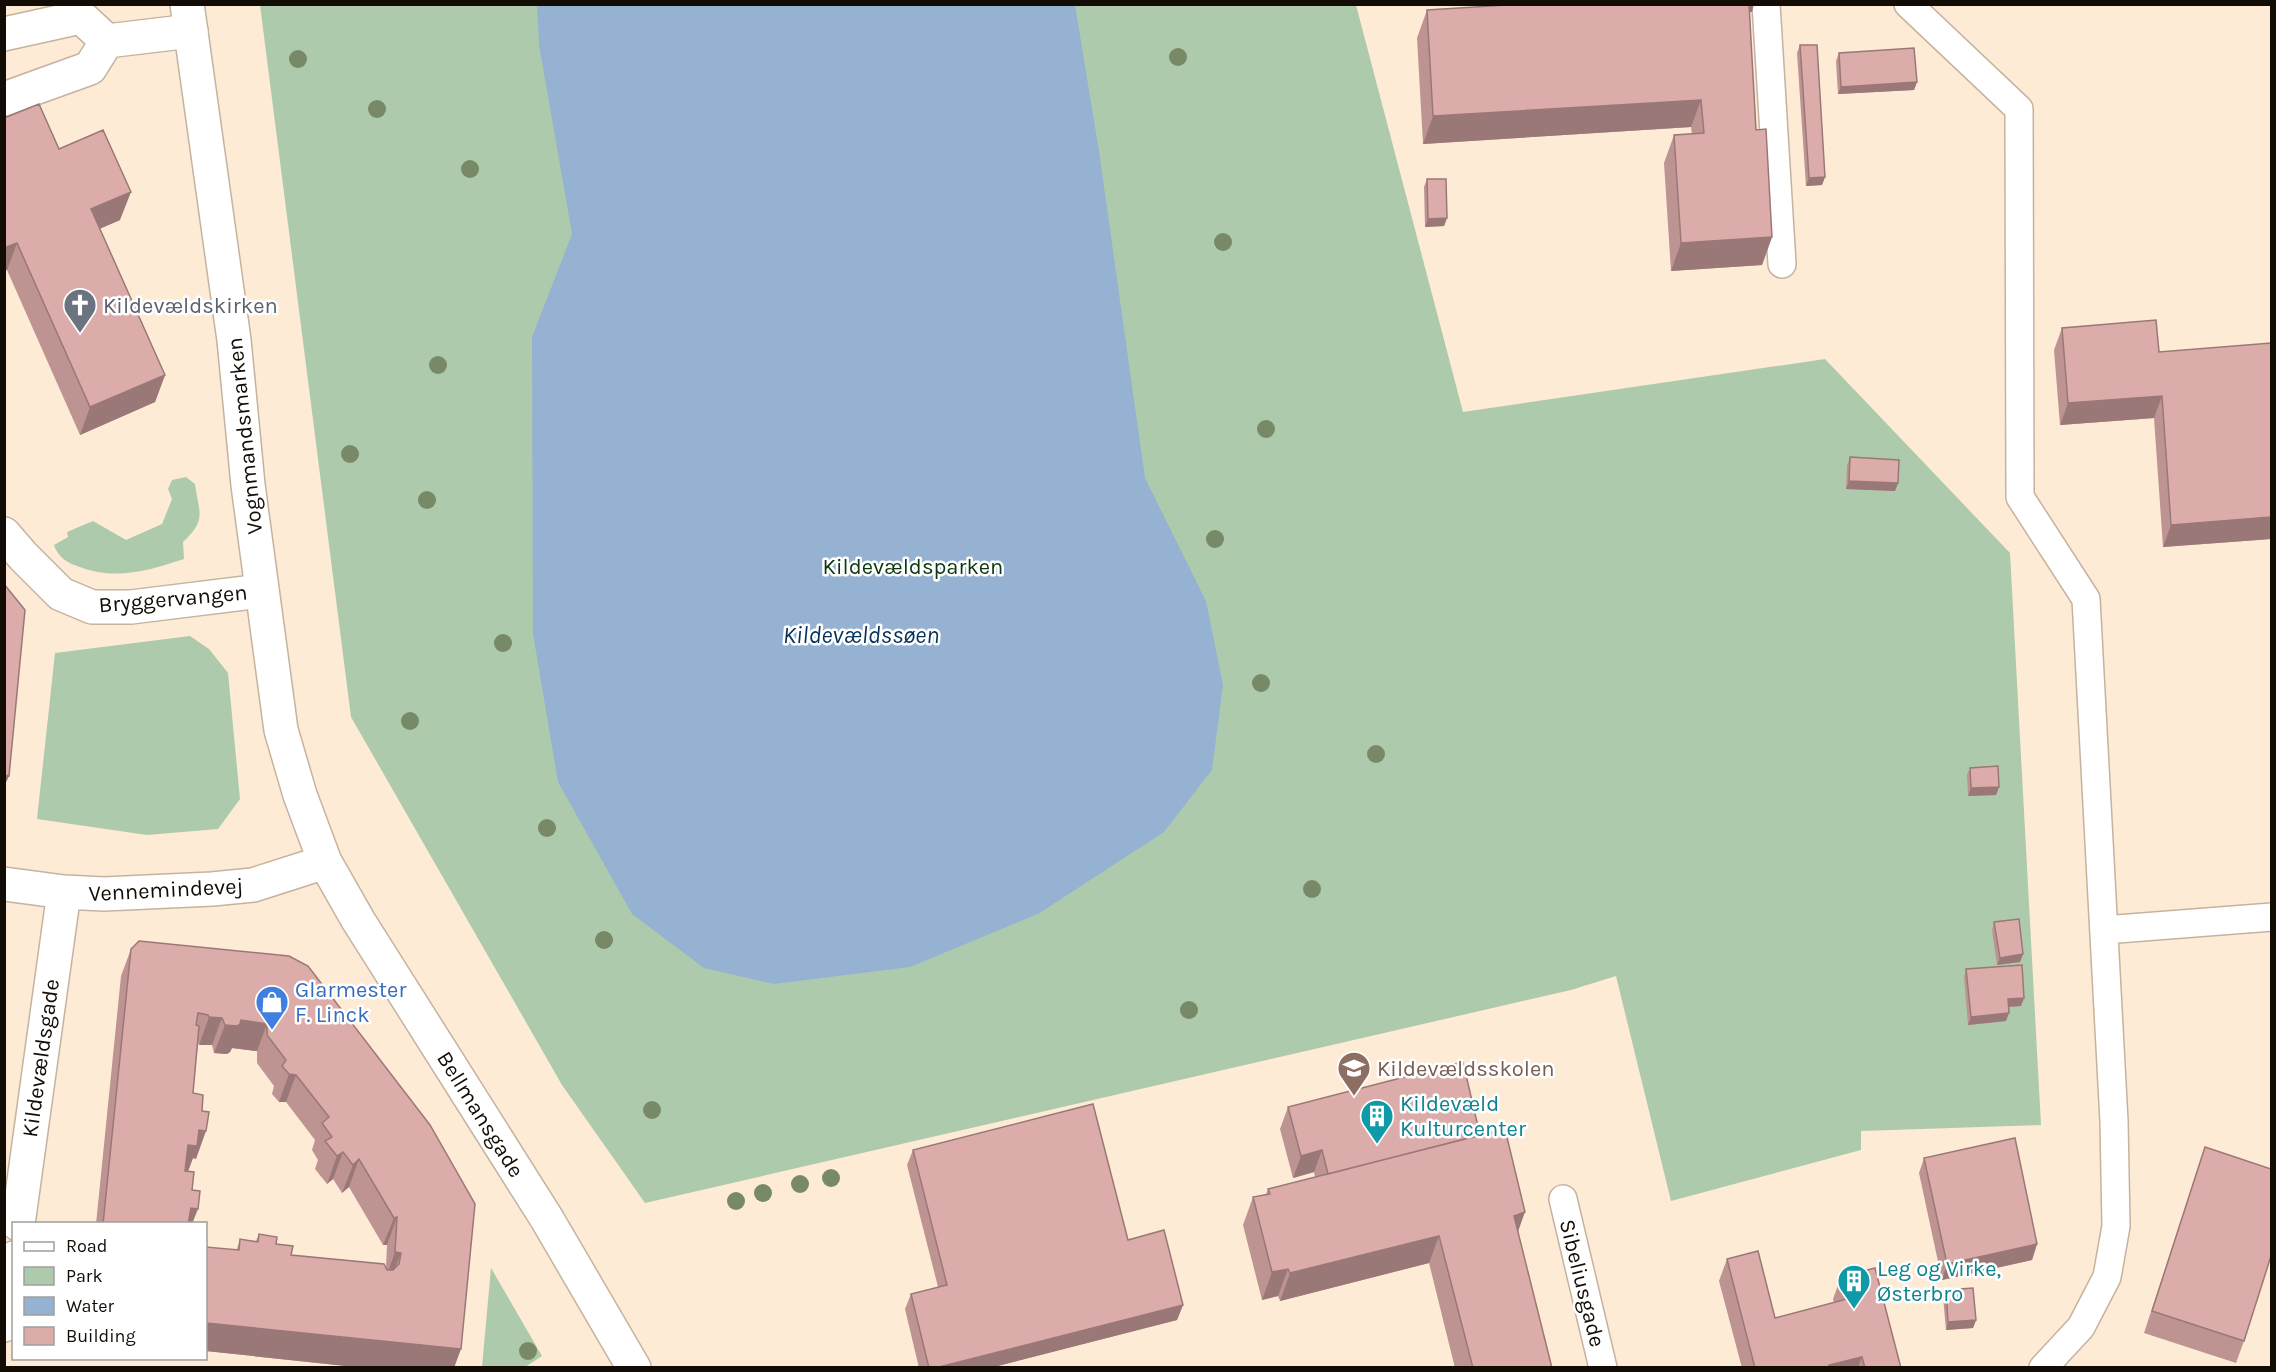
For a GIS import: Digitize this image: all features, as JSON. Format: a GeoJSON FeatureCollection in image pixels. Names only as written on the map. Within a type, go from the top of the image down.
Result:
{"type":"FeatureCollection","features":[{"type":"Feature","properties":{"kind":"street"},"geometry":{"type":"LineString","coordinates":[[4,34],[81,17],[107,41]]}},
{"type":"Feature","properties":{"kind":"street"},"geometry":{"type":"LineString","coordinates":[[4,99],[90,68],[107,41],[189,18]]}},
{"type":"Feature","properties":{"kind":"street","name":"Vognmandsmarken"},"geometry":{"type":"LineString","coordinates":[[189,18],[234,340],[248,485],[281,730],[300,795],[325,862]]}},
{"type":"Feature","properties":{"kind":"street","name":"Bryggervangen"},"geometry":{"type":"LineString","coordinates":[[4,534],[61,594],[92,607],[108,609],[132,607],[262,591]]}},
{"type":"Feature","properties":{"kind":"street","name":"Vennemindevej"},"geometry":{"type":"LineString","coordinates":[[4,884],[64,892],[104,894],[154,892],[253,885],[325,862]]}},
{"type":"Feature","properties":{"kind":"street","name":"Bellmansgade"},"geometry":{"type":"LineString","coordinates":[[325,862],[367,936],[547,1219],[629,1366]]}},
{"type":"Feature","properties":{"kind":"street","name":"Kildevældsgade"},"geometry":{"type":"LineString","coordinates":[[18,1222],[64,892]]}},
{"type":"Feature","properties":{"kind":"street"},"geometry":{"type":"LineString","coordinates":[[4,1326],[12,1272]]}},
{"type":"Feature","properties":{"kind":"lane"},"geometry":{"type":"LineString","coordinates":[[1766,4],[1782,264]]}},
{"type":"Feature","properties":{"kind":"lane"},"geometry":{"type":"LineString","coordinates":[[1908,4],[2019,109],[2020,497],[2086,599],[2114,1121],[2116,1226],[2107,1277],[2081,1327],[2043,1368]]}},
{"type":"Feature","properties":{"kind":"lane"},"geometry":{"type":"LineString","coordinates":[[2104,930],[2271,917]]}},
{"type":"Feature","properties":{"kind":"lane","name":"Sibeliusgade"},"geometry":{"type":"LineString","coordinates":[[1563,1199],[1604,1368]]}},
{"type":"Feature","properties":{"kind":"green space","name":"Kildevældsparken"},"geometry":{"type":"Polygon","coordinates":[[[260,5],[1356,5],[1463,412],[1825,359],[2010,553],[2041,1125],[1861,1131],[1861,1150],[1671,1201],[1616,976],[1571,990],[645,1203],[562,1085],[351,717],[260,5]]]}},
{"type":"Feature","properties":{"kind":"green space"},"geometry":{"type":"Polygon","coordinates":[[[186,477],[195,484],[200,516],[196,528],[183,542],[184,559],[131,573],[118,574],[91,570],[73,564],[58,553],[54,545],[68,537],[67,532],[93,521],[126,540],[162,524],[172,499],[168,489],[172,480],[186,477]]]}},
{"type":"Feature","properties":{"kind":"green space"},"geometry":{"type":"Polygon","coordinates":[[[190,636],[209,649],[228,673],[240,799],[218,829],[147,835],[37,819],[55,653],[190,636]]]}},
{"type":"Feature","properties":{"kind":"green space"},"geometry":{"type":"Polygon","coordinates":[[[491,1268],[542,1356],[525,1367],[482,1367],[491,1268]]]}},
{"type":"Feature","properties":{"kind":"water","name":"Kildevældssøen"},"geometry":{"type":"Polygon","coordinates":[[[537,5],[1075,5],[1099,151],[1145,478],[1206,601],[1223,685],[1212,770],[1164,832],[1038,914],[910,967],[774,984],[704,968],[632,914],[558,782],[533,634],[532,337],[572,234],[539,45],[537,5]]]}},
{"type":"Feature","properties":{"kind":"building"},"geometry":{"type":"Polygon","coordinates":[[[1523,4],[1749,4],[1756,130],[1766,129],[1772,237],[1681,243],[1674,135],[1704,133],[1701,100],[1433,116],[1427,10],[1523,4]]]}},
{"type":"Feature","properties":{"kind":"building"},"geometry":{"type":"Polygon","coordinates":[[[1800,45],[1817,45],[1825,177],[1809,178],[1800,45]]]}},
{"type":"Feature","properties":{"kind":"building"},"geometry":{"type":"Polygon","coordinates":[[[1914,48],[1917,82],[1841,87],[1839,53],[1914,48]]]}},
{"type":"Feature","properties":{"kind":"building","name":"Kildevældskirken"},"geometry":{"type":"Polygon","coordinates":[[[39,104],[59,149],[103,130],[131,192],[91,209],[165,375],[90,407],[17,243],[4,248],[4,118],[39,104]]]}},
{"type":"Feature","properties":{"kind":"building"},"geometry":{"type":"Polygon","coordinates":[[[1427,179],[1446,179],[1447,218],[1428,219],[1427,179]]]}},
{"type":"Feature","properties":{"kind":"building"},"geometry":{"type":"Polygon","coordinates":[[[2156,320],[2159,352],[2271,343],[2271,517],[2171,525],[2162,396],[2068,403],[2062,328],[2156,320]]]}},
{"type":"Feature","properties":{"kind":"building"},"geometry":{"type":"Polygon","coordinates":[[[1850,457],[1899,460],[1898,483],[1849,481],[1850,457]]]}},
{"type":"Feature","properties":{"kind":"building"},"geometry":{"type":"Polygon","coordinates":[[[4,584],[25,610],[9,776],[4,775],[4,584]]]}},
{"type":"Feature","properties":{"kind":"building"},"geometry":{"type":"Polygon","coordinates":[[[1998,766],[1999,787],[1971,788],[1970,768],[1998,766]]]}},
{"type":"Feature","properties":{"kind":"building"},"geometry":{"type":"Polygon","coordinates":[[[2019,919],[2023,954],[2000,958],[1994,922],[2019,919]]]}},
{"type":"Feature","properties":{"kind":"building"},"geometry":{"type":"Polygon","coordinates":[[[139,941],[289,956],[308,966],[430,1125],[475,1204],[461,1349],[207,1323],[207,1247],[239,1250],[240,1239],[258,1242],[259,1234],[277,1237],[276,1244],[293,1246],[291,1255],[384,1264],[387,1270],[393,1270],[399,1264],[401,1253],[395,1252],[397,1217],[394,1218],[359,1159],[353,1165],[343,1152],[337,1156],[325,1141],[332,1137],[322,1123],[329,1117],[296,1075],[289,1074],[282,1066],[286,1060],[267,1035],[267,1024],[241,1020],[237,1026],[225,1025],[222,1018],[198,1013],[196,1025],[199,1026],[193,1093],[203,1095],[202,1111],[209,1112],[206,1131],[199,1130],[197,1146],[188,1145],[185,1171],[194,1172],[192,1190],[200,1191],[198,1209],[191,1208],[188,1222],[103,1222],[131,949],[139,941]]]}},
{"type":"Feature","properties":{"kind":"building"},"geometry":{"type":"Polygon","coordinates":[[[2022,965],[2024,998],[2008,999],[2009,1013],[1971,1017],[1966,969],[2022,965]]]}},
{"type":"Feature","properties":{"kind":"building","name":"Kildevæld Kulturcenter"},"geometry":{"type":"Polygon","coordinates":[[[1463,1062],[1480,1135],[1328,1174],[1322,1150],[1301,1156],[1288,1107],[1463,1062]]]}},
{"type":"Feature","properties":{"kind":"building"},"geometry":{"type":"Polygon","coordinates":[[[1093,1104],[1128,1240],[1164,1230],[1183,1305],[929,1368],[911,1294],[947,1285],[913,1150],[1093,1104]]]}},
{"type":"Feature","properties":{"kind":"building"},"geometry":{"type":"Polygon","coordinates":[[[1505,1129],[1525,1212],[1514,1216],[1552,1368],[1473,1368],[1439,1236],[1290,1273],[1288,1269],[1272,1272],[1253,1197],[1270,1194],[1268,1189],[1505,1129]]]}},
{"type":"Feature","properties":{"kind":"building"},"geometry":{"type":"Polygon","coordinates":[[[2015,1138],[2037,1244],[1947,1264],[1924,1158],[2015,1138]]]}},
{"type":"Feature","properties":{"kind":"building"},"geometry":{"type":"Polygon","coordinates":[[[2205,1147],[2271,1169],[2271,1256],[2244,1341],[2152,1311],[2205,1147]]]}},
{"type":"Feature","properties":{"kind":"building","name":"Leg og Virke, Østerbro"},"geometry":{"type":"Polygon","coordinates":[[[1758,1251],[1775,1318],[1847,1299],[1841,1277],[1875,1268],[1901,1368],[1865,1368],[1862,1357],[1829,1365],[1829,1368],[1755,1368],[1727,1259],[1758,1251]]]}},
{"type":"Feature","properties":{"kind":"building"},"geometry":{"type":"Polygon","coordinates":[[[1973,1288],[1976,1320],[1948,1322],[1946,1290],[1973,1288]]]}},
{"type":"Feature","properties":{"kind":"place","name":"Kildevældskirken"},"geometry":{"type":"Point","coordinates":[80,334]}},
{"type":"Feature","properties":{"kind":"place","name":"Glarmester F. Linck"},"geometry":{"type":"Point","coordinates":[272,1031]}},
{"type":"Feature","properties":{"kind":"place","name":"Kildevældsskolen"},"geometry":{"type":"Point","coordinates":[1354,1097]}},
{"type":"Feature","properties":{"kind":"place","name":"Kildevæld Kulturcenter"},"geometry":{"type":"Point","coordinates":[1377,1145]}},
{"type":"Feature","properties":{"kind":"place","name":"Leg og Virke, Østerbro"},"geometry":{"type":"Point","coordinates":[1854,1310]}}]}
